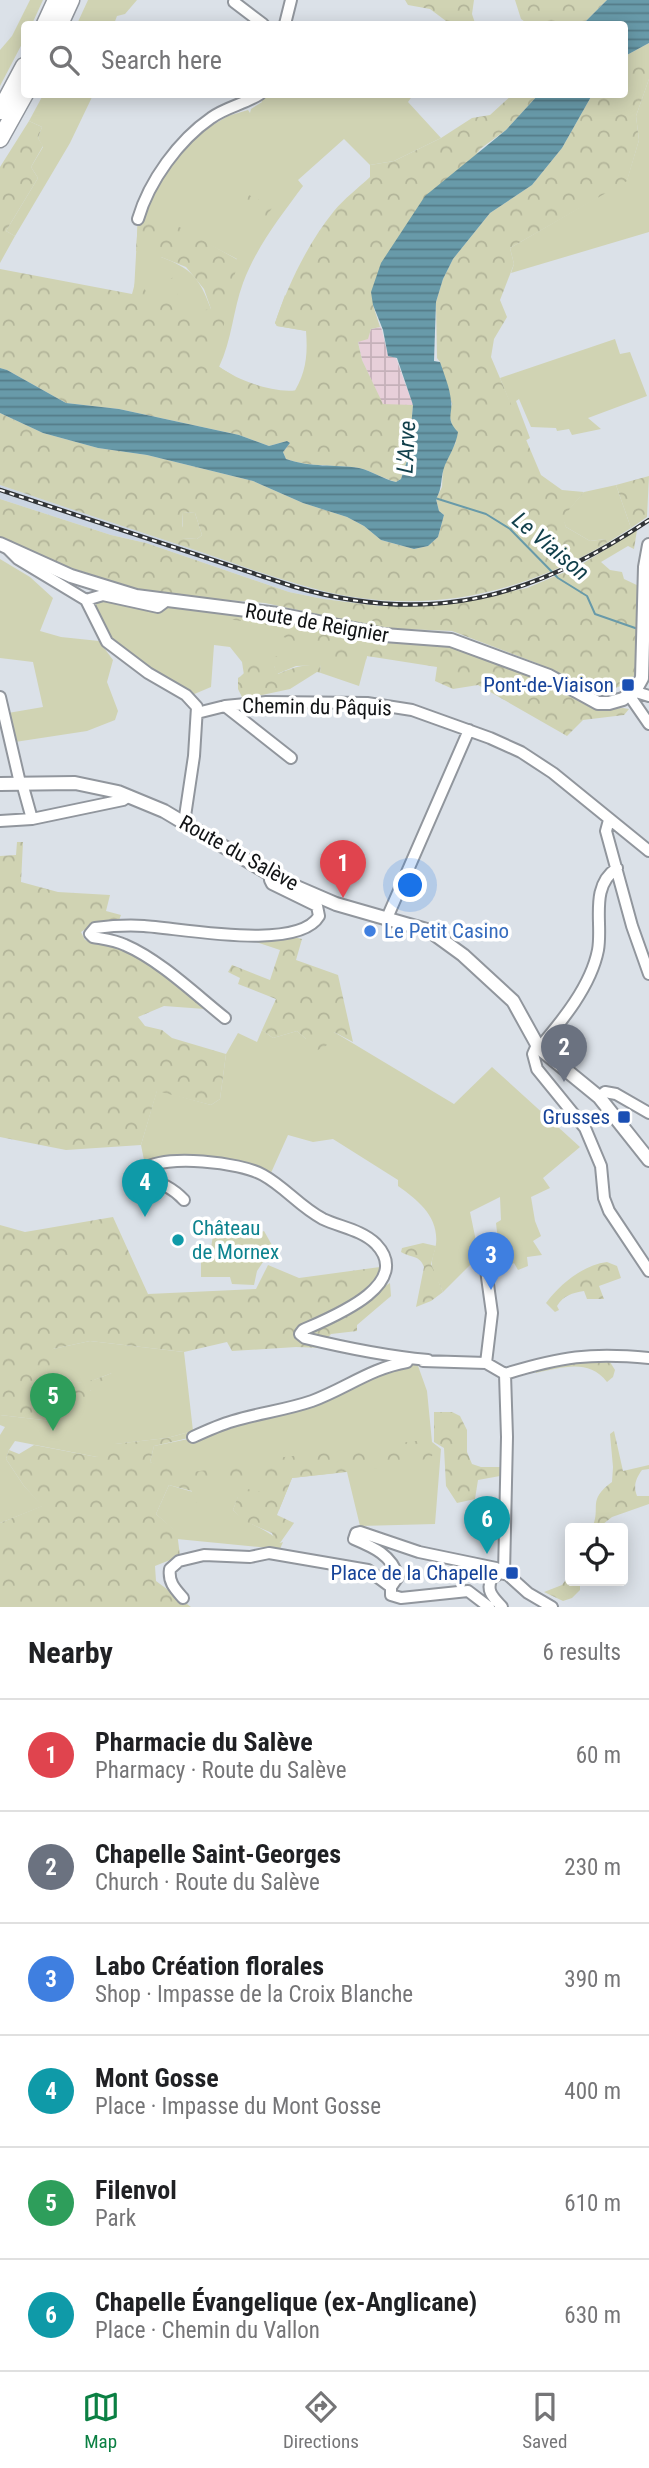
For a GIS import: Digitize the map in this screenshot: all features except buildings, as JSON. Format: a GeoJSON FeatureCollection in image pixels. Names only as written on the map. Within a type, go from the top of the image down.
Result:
{"type":"FeatureCollection","features":[{"type":"Feature","properties":{"kind":"highway"},"geometry":{"type":"LineString","coordinates":[[46,21],[56,0]]}},
{"type":"Feature","properties":{"kind":"highway"},"geometry":{"type":"LineString","coordinates":[[61,21],[71,0]]}},
{"type":"Feature","properties":{"kind":"highway"},"geometry":{"type":"LineString","coordinates":[[0,111],[21,72]]}},
{"type":"Feature","properties":{"kind":"highway"},"geometry":{"type":"LineString","coordinates":[[0,139],[23,98]]}},
{"type":"Feature","properties":{"kind":"main road","name":"Route de Reignier"},"geometry":{"type":"LineString","coordinates":[[2,545],[53,569],[136,596],[278,614],[384,635],[451,639],[549,676],[594,702],[614,702],[634,689]]}},
{"type":"Feature","properties":{"kind":"main road"},"geometry":{"type":"LineString","coordinates":[[634,689],[643,663],[646,561],[649,545]]}},
{"type":"Feature","properties":{"kind":"main road","name":"Route du Salève"},"geometry":{"type":"LineString","coordinates":[[0,779],[21,783]]}},
{"type":"Feature","properties":{"kind":"main road","name":"Route du Salève"},"geometry":{"type":"LineString","coordinates":[[0,785],[85,784],[129,796],[184,823],[271,876],[336,904],[426,929],[463,955],[513,1001],[538,1046],[599,1097],[649,1160]]}},
{"type":"Feature","properties":{"kind":"street"},"geometry":{"type":"LineString","coordinates":[[286,21],[291,0]]}},
{"type":"Feature","properties":{"kind":"street"},"geometry":{"type":"LineString","coordinates":[[234,2],[258,21]]}},
{"type":"Feature","properties":{"kind":"street"},"geometry":{"type":"LineString","coordinates":[[138,219],[152,187],[189,138],[212,118],[252,98]]}},
{"type":"Feature","properties":{"kind":"street"},"geometry":{"type":"LineString","coordinates":[[2,545],[18,559],[86,600],[107,642],[148,673],[186,695],[197,706],[193,768],[184,823]]}},
{"type":"Feature","properties":{"kind":"street"},"geometry":{"type":"LineString","coordinates":[[86,600],[103,594],[158,607],[166,601]]}},
{"type":"Feature","properties":{"kind":"street"},"geometry":{"type":"LineString","coordinates":[[634,689],[649,696]]}},
{"type":"Feature","properties":{"kind":"street"},"geometry":{"type":"LineString","coordinates":[[634,689],[649,724]]}},
{"type":"Feature","properties":{"kind":"street"},"geometry":{"type":"LineString","coordinates":[[0,697],[32,819]]}},
{"type":"Feature","properties":{"kind":"street","name":"Chemin du Pâquis"},"geometry":{"type":"LineString","coordinates":[[197,713],[225,706],[266,702],[374,704],[412,710],[506,744],[538,763],[649,851]]}},
{"type":"Feature","properties":{"kind":"street"},"geometry":{"type":"LineString","coordinates":[[225,706],[291,758]]}},
{"type":"Feature","properties":{"kind":"street"},"geometry":{"type":"LineString","coordinates":[[387,918],[469,730]]}},
{"type":"Feature","properties":{"kind":"street"},"geometry":{"type":"LineString","coordinates":[[0,821],[32,819],[123,800],[129,796]]}},
{"type":"Feature","properties":{"kind":"street"},"geometry":{"type":"LineString","coordinates":[[610,820],[606,831],[632,926],[649,974]]}},
{"type":"Feature","properties":{"kind":"street"},"geometry":{"type":"LineString","coordinates":[[617,868],[609,873],[602,887],[598,909],[598,951],[589,977],[556,1029],[533,1054],[537,1069],[585,1128],[601,1166],[604,1198],[609,1211],[649,1271]]}},
{"type":"Feature","properties":{"kind":"street"},"geometry":{"type":"LineString","coordinates":[[225,1018],[139,953],[114,941],[90,934],[95,928],[136,926],[255,937],[302,929],[314,923],[319,916],[317,906],[272,884],[271,876]]}},
{"type":"Feature","properties":{"kind":"street"},"geometry":{"type":"LineString","coordinates":[[599,1097],[610,1091],[649,1113]]}},
{"type":"Feature","properties":{"kind":"street"},"geometry":{"type":"LineString","coordinates":[[184,1200],[166,1185],[146,1178],[142,1172],[144,1168],[158,1163],[196,1161],[250,1169],[278,1184],[302,1207],[325,1220],[367,1237],[376,1244],[384,1259],[385,1274],[381,1282],[356,1303],[303,1330],[300,1334],[305,1338],[384,1356],[486,1363],[505,1374],[550,1360],[589,1354],[649,1357]]}},
{"type":"Feature","properties":{"kind":"street"},"geometry":{"type":"LineString","coordinates":[[486,1270],[492,1313],[486,1363]]}},
{"type":"Feature","properties":{"kind":"street"},"geometry":{"type":"LineString","coordinates":[[193,1437],[234,1420],[309,1402],[385,1367],[428,1360]]}},
{"type":"Feature","properties":{"kind":"street"},"geometry":{"type":"LineString","coordinates":[[502,1573],[507,1437],[505,1374]]}},
{"type":"Feature","properties":{"kind":"street"},"geometry":{"type":"LineString","coordinates":[[489,1607],[468,1591],[401,1598],[391,1595],[391,1587],[398,1577],[391,1562],[381,1552],[354,1539],[356,1533],[366,1533],[419,1552],[496,1569],[536,1603],[551,1607]]}},
{"type":"Feature","properties":{"kind":"street"},"geometry":{"type":"LineString","coordinates":[[183,1598],[174,1588],[170,1569],[178,1562],[204,1555],[250,1557],[269,1553],[346,1565],[369,1570],[391,1587]]}},
{"type":"Feature","properties":{"kind":"street"},"geometry":{"type":"LineString","coordinates":[[502,1573],[492,1578],[489,1588],[502,1607]]}},
{"type":"Feature","properties":{"kind":"shaded area"},"geometry":{"type":"Polygon","coordinates":[[[381,327],[388,355],[396,358],[413,405],[383,405],[362,360],[358,341],[367,339],[371,329],[381,327]]]}},
{"type":"Feature","properties":{"kind":"shaded area"},"geometry":{"type":"Polygon","coordinates":[[[0,485],[288,581],[315,589],[380,600],[380,606],[289,592],[146,543],[111,535],[0,499],[0,485]]]}},
{"type":"Feature","properties":{"kind":"green space"},"geometry":{"type":"Polygon","coordinates":[[[30,0],[43,0],[33,21],[21,21],[21,46],[0,86],[0,50],[12,36],[30,0]]]}},
{"type":"Feature","properties":{"kind":"green space"},"geometry":{"type":"Polygon","coordinates":[[[88,0],[137,0],[125,14],[117,16],[115,21],[78,21],[88,0]]]}},
{"type":"Feature","properties":{"kind":"green space"},"geometry":{"type":"Polygon","coordinates":[[[405,0],[474,0],[472,14],[474,21],[446,21],[430,9],[408,5],[405,0]]]}},
{"type":"Feature","properties":{"kind":"green space"},"geometry":{"type":"Polygon","coordinates":[[[515,0],[607,0],[586,21],[521,19],[515,0]]]}},
{"type":"Feature","properties":{"kind":"green space"},"geometry":{"type":"Polygon","coordinates":[[[649,43],[649,79],[636,116],[639,140],[627,181],[510,248],[514,264],[500,300],[507,317],[494,339],[491,357],[541,475],[562,490],[584,492],[563,517],[566,527],[590,541],[606,539],[607,543],[572,562],[501,589],[427,601],[389,601],[351,597],[298,584],[0,485],[0,413],[43,433],[98,448],[147,455],[253,481],[303,503],[347,517],[381,540],[414,549],[428,546],[438,537],[444,515],[439,511],[436,499],[442,487],[443,468],[456,442],[449,413],[452,404],[437,358],[436,302],[443,279],[453,259],[490,213],[532,185],[562,148],[590,98],[628,98],[628,54],[649,43]],[[183,512],[182,526],[185,531],[182,538],[197,539],[202,535],[195,513],[183,512]]]}},
{"type":"Feature","properties":{"kind":"green space"},"geometry":{"type":"Polygon","coordinates":[[[649,79],[649,232],[511,273],[514,264],[510,248],[627,180],[639,140],[636,116],[649,79]]]}},
{"type":"Feature","properties":{"kind":"green space"},"geometry":{"type":"Polygon","coordinates":[[[41,98],[92,98],[70,143],[15,236],[6,231],[38,178],[31,167],[43,147],[38,138],[42,127],[29,121],[41,98]]]}},
{"type":"Feature","properties":{"kind":"green space"},"geometry":{"type":"Polygon","coordinates":[[[262,98],[411,98],[408,102],[441,138],[394,161],[370,165],[344,139],[298,180],[303,186],[262,244],[240,293],[219,367],[236,377],[132,327],[138,219],[176,156],[208,124],[211,126],[228,116],[248,110],[250,113],[251,109],[262,102],[262,98]],[[208,244],[161,257],[193,276],[211,309],[226,312],[237,259],[208,244]]]}},
{"type":"Feature","properties":{"kind":"green space"},"geometry":{"type":"Polygon","coordinates":[[[509,98],[535,98],[506,130],[480,149],[373,305],[380,327],[371,329],[368,339],[358,342],[362,360],[383,404],[413,405],[412,446],[401,479],[396,482],[359,468],[314,465],[286,459],[283,452],[290,443],[287,441],[269,446],[239,435],[119,409],[66,403],[0,368],[0,269],[132,294],[135,283],[143,285],[148,296],[142,301],[143,305],[159,312],[159,301],[165,297],[162,284],[181,273],[184,277],[183,284],[174,288],[184,305],[176,309],[193,312],[211,309],[204,289],[186,267],[153,252],[136,251],[138,219],[159,218],[238,260],[221,338],[217,347],[207,356],[226,371],[259,386],[284,391],[304,388],[311,382],[315,371],[319,333],[277,326],[275,323],[300,265],[325,223],[342,202],[370,177],[370,165],[394,161],[441,138],[472,118],[490,115],[509,98]]]}},
{"type":"Feature","properties":{"kind":"green space"},"geometry":{"type":"Polygon","coordinates":[[[29,121],[42,127],[38,138],[43,146],[31,167],[38,178],[6,231],[15,236],[0,263],[0,167],[29,121]]]}},
{"type":"Feature","properties":{"kind":"green space"},"geometry":{"type":"Polygon","coordinates":[[[247,194],[273,207],[261,223],[237,206],[247,194]]]}},
{"type":"Feature","properties":{"kind":"green space"},"geometry":{"type":"Polygon","coordinates":[[[285,295],[324,334],[316,383],[291,397],[303,373],[307,340],[306,331],[277,326],[275,323],[285,295]]]}},
{"type":"Feature","properties":{"kind":"green space"},"geometry":{"type":"Polygon","coordinates":[[[615,339],[620,354],[630,352],[647,396],[588,418],[601,429],[572,435],[569,429],[557,431],[556,428],[531,427],[519,399],[516,401],[530,438],[525,441],[500,378],[615,339]]]}},
{"type":"Feature","properties":{"kind":"green space"},"geometry":{"type":"Polygon","coordinates":[[[649,476],[647,517],[631,528],[616,485],[649,476]]]}},
{"type":"Feature","properties":{"kind":"green space"},"geometry":{"type":"Polygon","coordinates":[[[616,485],[631,528],[607,543],[605,539],[590,541],[566,527],[562,517],[584,492],[616,485]]]}},
{"type":"Feature","properties":{"kind":"green space"},"geometry":{"type":"Polygon","coordinates":[[[0,499],[111,535],[146,543],[289,592],[380,606],[452,604],[527,588],[577,567],[637,530],[634,549],[628,546],[601,562],[610,570],[622,572],[624,579],[641,587],[639,666],[636,674],[623,685],[595,691],[539,664],[452,631],[382,628],[265,603],[135,589],[60,564],[0,537],[0,499]]]}},
{"type":"Feature","properties":{"kind":"green space"},"geometry":{"type":"Polygon","coordinates":[[[183,512],[195,513],[202,535],[197,539],[182,538],[183,512]]]}},
{"type":"Feature","properties":{"kind":"green space"},"geometry":{"type":"Polygon","coordinates":[[[0,559],[30,577],[53,598],[40,631],[61,637],[99,641],[113,660],[107,682],[118,711],[115,720],[87,731],[15,742],[8,713],[43,707],[33,662],[0,658],[0,559]]]}},
{"type":"Feature","properties":{"kind":"green space"},"geometry":{"type":"Polygon","coordinates":[[[102,599],[159,610],[171,607],[322,627],[377,657],[367,656],[359,686],[321,673],[320,665],[296,666],[277,674],[274,666],[244,675],[242,662],[230,647],[214,645],[211,687],[192,695],[134,659],[107,636],[95,603],[102,599]]]}},
{"type":"Feature","properties":{"kind":"green space"},"geometry":{"type":"Polygon","coordinates":[[[199,610],[322,627],[390,643],[448,645],[538,678],[595,710],[629,709],[624,715],[583,720],[567,736],[478,685],[453,689],[435,681],[437,667],[367,656],[366,660],[359,660],[356,656],[346,661],[322,652],[319,645],[327,640],[298,646],[292,639],[269,634],[261,622],[199,613],[199,610]]]}},
{"type":"Feature","properties":{"kind":"green space"},"geometry":{"type":"Polygon","coordinates":[[[277,656],[279,661],[274,666],[278,674],[314,665],[320,665],[321,673],[317,672],[290,689],[243,699],[238,689],[238,678],[255,663],[277,656]]]}},
{"type":"Feature","properties":{"kind":"green space"},"geometry":{"type":"Polygon","coordinates":[[[17,842],[23,842],[21,882],[58,892],[110,895],[106,911],[121,915],[118,923],[92,925],[81,932],[85,940],[120,947],[138,956],[206,1007],[164,1006],[138,1017],[145,1026],[162,1030],[172,1038],[226,1054],[220,1099],[211,1105],[157,1091],[141,1145],[66,1150],[0,1137],[0,856],[16,855],[17,842]]]}},
{"type":"Feature","properties":{"kind":"green space"},"geometry":{"type":"Polygon","coordinates":[[[289,936],[302,939],[296,960],[338,975],[353,1042],[334,1032],[326,1046],[312,1053],[302,1045],[306,1039],[297,1031],[273,1038],[262,1030],[276,999],[238,984],[240,978],[228,972],[232,965],[270,980],[280,950],[256,942],[257,939],[289,936]]]}},
{"type":"Feature","properties":{"kind":"green space"},"geometry":{"type":"Polygon","coordinates":[[[262,1030],[273,1038],[297,1031],[306,1039],[334,1032],[454,1104],[492,1067],[580,1147],[543,1178],[550,1188],[531,1197],[541,1236],[533,1241],[542,1255],[527,1257],[528,1266],[518,1270],[506,1252],[499,1249],[496,1223],[501,1220],[500,1197],[470,1212],[476,1241],[476,1259],[443,1292],[433,1269],[436,1234],[426,1210],[398,1186],[398,1180],[333,1139],[313,1142],[288,1135],[270,1175],[170,1158],[144,1160],[141,1145],[157,1090],[211,1105],[220,1099],[226,1054],[238,1033],[257,1042],[262,1030]]]}},
{"type":"Feature","properties":{"kind":"green space"},"geometry":{"type":"Polygon","coordinates":[[[113,1217],[148,1294],[256,1289],[268,1265],[299,1278],[380,1267],[378,1279],[355,1300],[296,1333],[324,1348],[232,1351],[227,1342],[184,1352],[90,1341],[53,1349],[51,1363],[57,1372],[71,1381],[86,1382],[112,1373],[114,1379],[90,1391],[89,1420],[60,1422],[0,1415],[0,1225],[25,1232],[113,1217]]]}},
{"type":"Feature","properties":{"kind":"green space"},"geometry":{"type":"Polygon","coordinates":[[[264,1231],[273,1247],[257,1271],[254,1285],[232,1284],[230,1277],[201,1277],[201,1260],[209,1259],[213,1236],[254,1235],[264,1231]]]}},
{"type":"Feature","properties":{"kind":"green space"},"geometry":{"type":"Polygon","coordinates":[[[423,1243],[436,1246],[431,1264],[443,1292],[416,1307],[424,1267],[418,1259],[401,1252],[402,1248],[423,1243]]]}},
{"type":"Feature","properties":{"kind":"green space"},"geometry":{"type":"Polygon","coordinates":[[[607,1262],[617,1266],[621,1278],[599,1286],[604,1299],[587,1299],[584,1291],[576,1293],[562,1299],[557,1306],[559,1310],[555,1312],[546,1303],[573,1276],[589,1267],[607,1262]]]}},
{"type":"Feature","properties":{"kind":"green space"},"geometry":{"type":"Polygon","coordinates":[[[390,1283],[391,1296],[357,1325],[357,1331],[331,1334],[326,1340],[305,1333],[390,1283]]]}},
{"type":"Feature","properties":{"kind":"green space"},"geometry":{"type":"Polygon","coordinates":[[[90,1341],[184,1352],[193,1431],[167,1438],[115,1444],[117,1450],[97,1457],[15,1441],[6,1459],[24,1486],[43,1506],[0,1523],[0,1435],[5,1427],[0,1425],[0,1415],[60,1422],[112,1373],[86,1383],[73,1382],[57,1373],[35,1370],[53,1349],[90,1341]]]}},
{"type":"Feature","properties":{"kind":"green space"},"geometry":{"type":"Polygon","coordinates":[[[596,1360],[610,1362],[615,1370],[613,1377],[607,1382],[592,1370],[583,1367],[565,1367],[536,1373],[535,1368],[596,1360]]]}},
{"type":"Feature","properties":{"kind":"green space"},"geometry":{"type":"Polygon","coordinates":[[[417,1363],[427,1391],[432,1442],[441,1449],[435,1524],[360,1526],[347,1472],[292,1478],[279,1510],[238,1497],[233,1510],[244,1520],[269,1533],[280,1543],[283,1542],[280,1549],[177,1539],[176,1532],[156,1514],[169,1485],[193,1492],[206,1487],[150,1462],[154,1446],[193,1438],[386,1370],[417,1363]]]}},
{"type":"Feature","properties":{"kind":"green space"},"geometry":{"type":"Polygon","coordinates":[[[434,1412],[452,1412],[460,1416],[467,1430],[467,1452],[472,1464],[500,1467],[500,1476],[478,1480],[475,1499],[457,1503],[446,1486],[444,1448],[434,1442],[434,1412]]]}},
{"type":"Feature","properties":{"kind":"green space"},"geometry":{"type":"Polygon","coordinates":[[[193,1431],[193,1437],[154,1446],[150,1462],[185,1473],[244,1465],[243,1462],[416,1441],[426,1441],[434,1450],[432,1456],[414,1464],[292,1478],[277,1515],[294,1523],[280,1543],[274,1540],[272,1533],[242,1520],[233,1510],[238,1496],[245,1498],[247,1489],[268,1493],[273,1480],[254,1482],[251,1477],[209,1484],[196,1503],[189,1497],[192,1491],[169,1485],[156,1514],[177,1532],[180,1556],[155,1566],[156,1581],[191,1607],[0,1607],[0,1523],[42,1506],[24,1486],[6,1459],[9,1450],[19,1454],[34,1445],[97,1457],[102,1450],[116,1450],[114,1444],[167,1438],[193,1431]]]}},
{"type":"Feature","properties":{"kind":"green space"},"geometry":{"type":"Polygon","coordinates":[[[614,1431],[623,1471],[649,1465],[649,1469],[642,1470],[635,1485],[637,1496],[649,1496],[649,1504],[612,1517],[604,1523],[594,1523],[599,1494],[612,1482],[610,1434],[614,1431]]]}},
{"type":"Feature","properties":{"kind":"green space"},"geometry":{"type":"Polygon","coordinates":[[[565,1581],[565,1586],[580,1586],[580,1590],[572,1598],[563,1601],[544,1592],[562,1585],[565,1581]]]}},
{"type":"Feature","properties":{"kind":"water"},"geometry":{"type":"Polygon","coordinates":[[[607,0],[649,0],[649,43],[628,54],[628,21],[586,21],[607,0]]]}},
{"type":"Feature","properties":{"kind":"water"},"geometry":{"type":"Polygon","coordinates":[[[535,98],[590,98],[562,148],[532,185],[490,213],[453,259],[443,279],[436,302],[434,361],[440,362],[445,376],[450,396],[451,420],[458,432],[443,469],[436,499],[439,511],[444,515],[438,537],[428,546],[414,549],[381,540],[347,517],[303,503],[253,481],[147,455],[98,448],[43,433],[0,413],[0,368],[66,403],[119,409],[239,435],[269,446],[287,441],[290,443],[283,452],[286,459],[314,465],[359,468],[396,482],[401,479],[412,446],[413,405],[397,358],[388,356],[371,292],[381,263],[425,196],[506,130],[535,98]]]}},
{"type":"Feature","properties":{"kind":"waterway","name":"Le Viaison"},"geometry":{"type":"LineString","coordinates":[[435,498],[486,514],[510,529],[558,578],[587,596],[595,614],[638,629]]}},
{"type":"Feature","properties":{"kind":"railway"},"geometry":{"type":"LineString","coordinates":[[0,490],[295,587],[345,599],[392,604],[437,604],[523,586],[564,569],[649,520]]}},
{"type":"Feature","properties":{"kind":"place","name":"Pont-de-Viaison"},"geometry":{"type":"Point","coordinates":[628,685]}},
{"type":"Feature","properties":{"kind":"place","name":"Pharmacie du Salève"},"geometry":{"type":"Point","coordinates":[343,898]}},
{"type":"Feature","properties":{"kind":"place","name":"Le Petit Casino"},"geometry":{"type":"Point","coordinates":[370,931]}},
{"type":"Feature","properties":{"kind":"place","name":"Chapelle Saint-Georges"},"geometry":{"type":"Point","coordinates":[564,1082]}},
{"type":"Feature","properties":{"kind":"place","name":"Grusses"},"geometry":{"type":"Point","coordinates":[624,1117]}},
{"type":"Feature","properties":{"kind":"place","name":"Mont Gosse"},"geometry":{"type":"Point","coordinates":[145,1217]}},
{"type":"Feature","properties":{"kind":"place","name":"Château de Mornex"},"geometry":{"type":"Point","coordinates":[178,1240]}},
{"type":"Feature","properties":{"kind":"place","name":"Labo Création florales"},"geometry":{"type":"Point","coordinates":[491,1290]}},
{"type":"Feature","properties":{"kind":"place","name":"Filenvol"},"geometry":{"type":"Point","coordinates":[53,1431]}},
{"type":"Feature","properties":{"kind":"place","name":"Chapelle Évangelique (ex-Anglicane)"},"geometry":{"type":"Point","coordinates":[487,1554]}},
{"type":"Feature","properties":{"kind":"place","name":"Place de la Chapelle"},"geometry":{"type":"Point","coordinates":[512,1573]}},
{"type":"Feature","properties":{"kind":"water label","name":"L'Arve"},"geometry":{"type":"Point","coordinates":[406,447]}}]}
